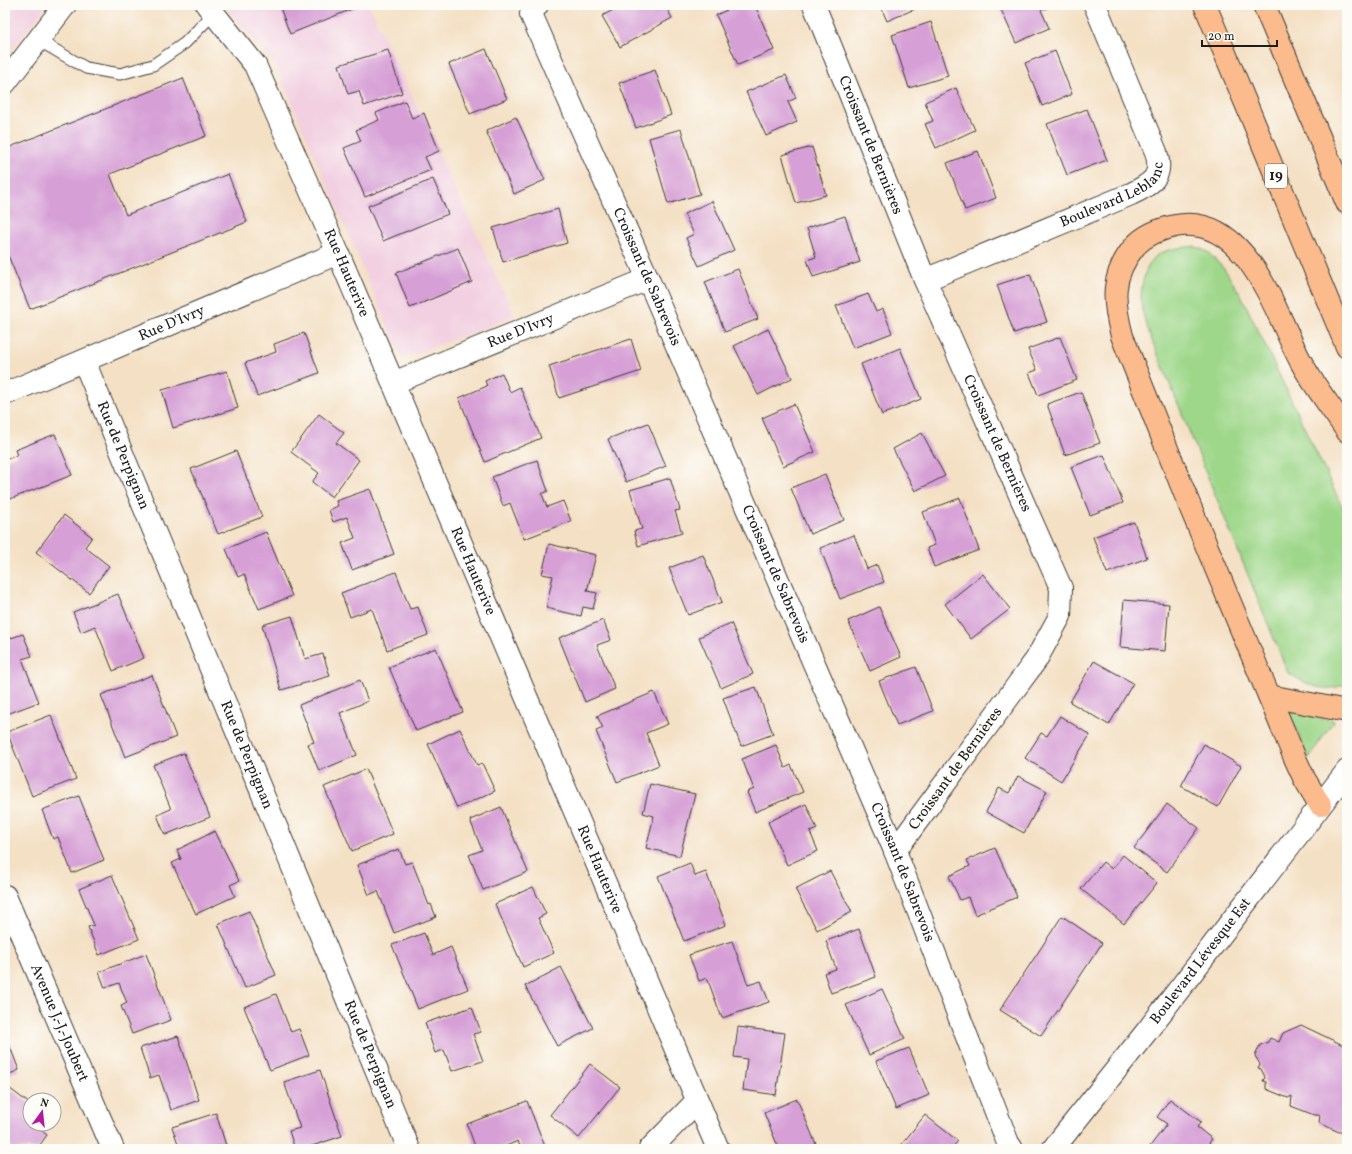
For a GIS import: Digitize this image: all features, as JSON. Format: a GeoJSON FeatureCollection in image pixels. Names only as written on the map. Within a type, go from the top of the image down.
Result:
{"type":"FeatureCollection","features":[{"type":"Feature","properties":{"kind":"highway","name":"19"},"geometry":{"type":"LineString","coordinates":[[1205,5],[1347,347]]}},
{"type":"Feature","properties":{"kind":"highway"},"geometry":{"type":"LineString","coordinates":[[1264,5],[1347,203]]}},
{"type":"Feature","properties":{"kind":"highway"},"geometry":{"type":"LineString","coordinates":[[1320,805],[1304,778],[1269,696],[1189,504],[1122,336],[1116,313],[1114,294],[1120,268],[1128,254],[1138,243],[1150,234],[1180,225],[1194,224],[1208,227],[1220,232],[1233,242],[1262,283],[1301,362],[1347,431]]}},
{"type":"Feature","properties":{"kind":"highway"},"geometry":{"type":"LineString","coordinates":[[1269,696],[1347,711]]}},
{"type":"Feature","properties":{"kind":"street"},"geometry":{"type":"LineString","coordinates":[[5,83],[65,5]]}},
{"type":"Feature","properties":{"kind":"street","name":"Croissant de Sabrevois"},"geometry":{"type":"LineString","coordinates":[[537,5],[531,14],[648,279],[895,852],[1005,1135],[1012,1149]]}},
{"type":"Feature","properties":{"kind":"street","name":"Croissant de Bernières"},"geometry":{"type":"LineString","coordinates":[[814,5],[926,280],[1060,588],[1060,616],[1036,660],[895,852]]}},
{"type":"Feature","properties":{"kind":"street","name":"Boulevard Leblanc"},"geometry":{"type":"LineString","coordinates":[[926,280],[1131,194],[1143,188],[1158,174],[1160,168],[1156,152],[1096,5]]}},
{"type":"Feature","properties":{"kind":"street","name":"Rue Hauterive"},"geometry":{"type":"LineString","coordinates":[[211,9],[255,65],[338,253],[718,1149]]}},
{"type":"Feature","properties":{"kind":"street","name":"Rue D'Ivry"},"geometry":{"type":"LineString","coordinates":[[5,394],[338,253]]}},
{"type":"Feature","properties":{"kind":"street","name":"Rue D'Ivry"},"geometry":{"type":"LineString","coordinates":[[393,383],[648,279]]}},
{"type":"Feature","properties":{"kind":"street","name":"Rue de Perpignan"},"geometry":{"type":"LineString","coordinates":[[84,361],[409,1149]]}},
{"type":"Feature","properties":{"kind":"street","name":"Boulevard Lévesque Est"},"geometry":{"type":"LineString","coordinates":[[1053,1149],[1147,1031],[1347,771]]}},
{"type":"Feature","properties":{"kind":"street","name":"Avenue J.-J.-Joubert"},"geometry":{"type":"LineString","coordinates":[[5,896],[113,1149]]}},
{"type":"Feature","properties":{"kind":"street"},"geometry":{"type":"LineString","coordinates":[[650,1149],[698,1101]]}},
{"type":"Feature","properties":{"kind":"lane"},"geometry":{"type":"LineString","coordinates":[[38,40],[86,68],[120,74],[153,65],[185,43],[211,9]]}},
{"type":"Feature","properties":{"kind":"shaded area"},"geometry":{"type":"Polygon","coordinates":[[[5,5],[47,5],[5,59],[5,5]]]}},
{"type":"Feature","properties":{"kind":"shaded area"},"geometry":{"type":"Polygon","coordinates":[[[223,5],[369,5],[515,316],[402,359],[275,64],[223,5]]]}},
{"type":"Feature","properties":{"kind":"green space"},"geometry":{"type":"Polygon","coordinates":[[[1194,246],[1208,252],[1225,270],[1242,297],[1347,517],[1347,683],[1339,686],[1331,688],[1316,687],[1288,673],[1143,315],[1141,296],[1143,282],[1147,268],[1151,262],[1155,257],[1164,252],[1194,246]]]}},
{"type":"Feature","properties":{"kind":"green space"},"geometry":{"type":"Polygon","coordinates":[[[1293,710],[1321,719],[1334,720],[1309,758],[1289,713],[1293,710]]]}},
{"type":"Feature","properties":{"kind":"building"},"geometry":{"type":"Polygon","coordinates":[[[279,5],[362,5],[290,34],[279,5]]]}},
{"type":"Feature","properties":{"kind":"building"},"geometry":{"type":"Polygon","coordinates":[[[622,5],[665,5],[672,18],[620,47],[602,16],[622,5]]]}},
{"type":"Feature","properties":{"kind":"building"},"geometry":{"type":"Polygon","coordinates":[[[738,5],[755,5],[774,50],[738,65],[716,15],[738,5]]]}},
{"type":"Feature","properties":{"kind":"building"},"geometry":{"type":"Polygon","coordinates":[[[880,5],[924,5],[887,21],[880,5]]]}},
{"type":"Feature","properties":{"kind":"building"},"geometry":{"type":"Polygon","coordinates":[[[999,5],[1046,5],[1047,8],[1041,10],[1049,28],[1016,43],[999,5]]]}},
{"type":"Feature","properties":{"kind":"building"},"geometry":{"type":"Polygon","coordinates":[[[931,22],[948,76],[909,88],[892,35],[931,22]]]}},
{"type":"Feature","properties":{"kind":"building"},"geometry":{"type":"Polygon","coordinates":[[[486,49],[507,99],[470,114],[449,64],[486,49]]]}},
{"type":"Feature","properties":{"kind":"building"},"geometry":{"type":"Polygon","coordinates":[[[388,50],[402,93],[364,106],[359,91],[348,94],[339,65],[388,50]]]}},
{"type":"Feature","properties":{"kind":"building"},"geometry":{"type":"Polygon","coordinates":[[[1055,51],[1072,94],[1042,106],[1025,63],[1055,51]]]}},
{"type":"Feature","properties":{"kind":"building"},"geometry":{"type":"Polygon","coordinates":[[[655,70],[671,115],[636,128],[619,83],[655,70]]]}},
{"type":"Feature","properties":{"kind":"building"},"geometry":{"type":"Polygon","coordinates":[[[786,75],[796,98],[788,102],[797,122],[766,136],[746,92],[786,75]]]}},
{"type":"Feature","properties":{"kind":"building"},"geometry":{"type":"Polygon","coordinates":[[[183,78],[206,136],[110,174],[126,215],[228,174],[247,222],[30,309],[5,248],[5,149],[183,78]]]}},
{"type":"Feature","properties":{"kind":"building"},"geometry":{"type":"Polygon","coordinates":[[[956,88],[975,130],[936,148],[925,124],[933,121],[925,102],[956,88]]]}},
{"type":"Feature","properties":{"kind":"building"},"geometry":{"type":"Polygon","coordinates":[[[405,101],[412,118],[424,113],[439,151],[425,157],[431,170],[365,197],[344,148],[361,141],[356,130],[379,120],[376,113],[405,101]]]}},
{"type":"Feature","properties":{"kind":"building"},"geometry":{"type":"Polygon","coordinates":[[[1087,109],[1107,160],[1067,175],[1047,124],[1087,109]]]}},
{"type":"Feature","properties":{"kind":"building"},"geometry":{"type":"Polygon","coordinates":[[[516,117],[545,180],[514,194],[486,131],[516,117]]]}},
{"type":"Feature","properties":{"kind":"building"},"geometry":{"type":"Polygon","coordinates":[[[681,129],[700,194],[668,204],[649,138],[681,129]]]}},
{"type":"Feature","properties":{"kind":"building"},"geometry":{"type":"Polygon","coordinates":[[[812,147],[826,195],[796,203],[782,155],[812,147]]]}},
{"type":"Feature","properties":{"kind":"building"},"geometry":{"type":"Polygon","coordinates":[[[978,151],[996,198],[965,210],[947,163],[978,151]]]}},
{"type":"Feature","properties":{"kind":"building"},"geometry":{"type":"Polygon","coordinates":[[[433,179],[448,214],[383,241],[368,206],[433,179]]]}},
{"type":"Feature","properties":{"kind":"building"},"geometry":{"type":"Polygon","coordinates":[[[712,201],[734,250],[699,266],[686,238],[694,234],[684,214],[712,201]]]}},
{"type":"Feature","properties":{"kind":"building"},"geometry":{"type":"Polygon","coordinates":[[[558,209],[567,243],[503,262],[493,228],[558,209]]]}},
{"type":"Feature","properties":{"kind":"building"},"geometry":{"type":"Polygon","coordinates":[[[845,216],[860,262],[813,277],[807,260],[816,257],[807,228],[845,216]]]}},
{"type":"Feature","properties":{"kind":"building"},"geometry":{"type":"Polygon","coordinates":[[[458,248],[472,282],[410,308],[396,273],[458,248]]]}},
{"type":"Feature","properties":{"kind":"building"},"geometry":{"type":"Polygon","coordinates":[[[738,269],[758,319],[725,332],[705,282],[738,269]]]}},
{"type":"Feature","properties":{"kind":"building"},"geometry":{"type":"Polygon","coordinates":[[[1030,274],[1047,322],[1014,333],[997,285],[1030,274]]]}},
{"type":"Feature","properties":{"kind":"building"},"geometry":{"type":"Polygon","coordinates":[[[868,294],[876,312],[883,309],[892,333],[853,348],[836,306],[868,294]]]}},
{"type":"Feature","properties":{"kind":"building"},"geometry":{"type":"Polygon","coordinates":[[[768,329],[792,378],[758,395],[734,346],[768,329]]]}},
{"type":"Feature","properties":{"kind":"building"},"geometry":{"type":"Polygon","coordinates":[[[304,333],[319,373],[257,396],[245,363],[276,352],[274,344],[304,333]]]}},
{"type":"Feature","properties":{"kind":"building"},"geometry":{"type":"Polygon","coordinates":[[[1060,337],[1077,380],[1038,395],[1029,373],[1037,370],[1028,349],[1060,337]]]}},
{"type":"Feature","properties":{"kind":"building"},"geometry":{"type":"Polygon","coordinates":[[[631,339],[641,371],[559,398],[549,366],[631,339]]]}},
{"type":"Feature","properties":{"kind":"building"},"geometry":{"type":"Polygon","coordinates":[[[900,348],[921,399],[882,415],[861,364],[900,348]]]}},
{"type":"Feature","properties":{"kind":"building"},"geometry":{"type":"Polygon","coordinates":[[[227,371],[238,408],[173,428],[162,390],[227,371]]]}},
{"type":"Feature","properties":{"kind":"building"},"geometry":{"type":"Polygon","coordinates":[[[502,373],[510,392],[520,387],[541,438],[485,462],[459,398],[487,386],[485,381],[502,373]]]}},
{"type":"Feature","properties":{"kind":"building"},"geometry":{"type":"Polygon","coordinates":[[[1081,392],[1100,443],[1065,455],[1047,404],[1081,392]]]}},
{"type":"Feature","properties":{"kind":"building"},"geometry":{"type":"Polygon","coordinates":[[[794,404],[815,452],[783,466],[762,418],[794,404]]]}},
{"type":"Feature","properties":{"kind":"building"},"geometry":{"type":"Polygon","coordinates":[[[319,414],[344,433],[336,443],[359,460],[332,497],[312,482],[319,473],[291,452],[319,414]]]}},
{"type":"Feature","properties":{"kind":"building"},"geometry":{"type":"Polygon","coordinates":[[[648,423],[666,466],[626,482],[608,439],[648,423]]]}},
{"type":"Feature","properties":{"kind":"building"},"geometry":{"type":"Polygon","coordinates":[[[922,433],[945,476],[915,491],[893,449],[922,433]]]}},
{"type":"Feature","properties":{"kind":"building"},"geometry":{"type":"Polygon","coordinates":[[[55,434],[72,475],[5,501],[5,460],[17,455],[15,450],[55,434]]]}},
{"type":"Feature","properties":{"kind":"building"},"geometry":{"type":"Polygon","coordinates":[[[236,451],[262,517],[218,534],[191,469],[236,451]]]}},
{"type":"Feature","properties":{"kind":"building"},"geometry":{"type":"Polygon","coordinates":[[[1104,455],[1123,503],[1090,515],[1071,467],[1104,455]]]}},
{"type":"Feature","properties":{"kind":"building"},"geometry":{"type":"Polygon","coordinates":[[[537,460],[548,491],[542,494],[547,507],[563,501],[571,521],[524,539],[510,503],[503,506],[492,477],[537,460]]]}},
{"type":"Feature","properties":{"kind":"building"},"geometry":{"type":"Polygon","coordinates":[[[825,474],[844,520],[810,534],[791,488],[825,474]]]}},
{"type":"Feature","properties":{"kind":"building"},"geometry":{"type":"Polygon","coordinates":[[[670,478],[680,510],[675,511],[682,533],[638,546],[634,531],[642,529],[630,490],[670,478]]]}},
{"type":"Feature","properties":{"kind":"building"},"geometry":{"type":"Polygon","coordinates":[[[370,489],[394,554],[352,570],[342,543],[355,538],[347,517],[333,522],[329,510],[338,506],[336,501],[370,489]]]}},
{"type":"Feature","properties":{"kind":"building"},"geometry":{"type":"Polygon","coordinates":[[[960,498],[979,550],[934,567],[927,548],[935,545],[923,512],[960,498]]]}},
{"type":"Feature","properties":{"kind":"building"},"geometry":{"type":"Polygon","coordinates":[[[64,515],[92,537],[85,547],[109,566],[89,593],[36,552],[64,515]]]}},
{"type":"Feature","properties":{"kind":"building"},"geometry":{"type":"Polygon","coordinates":[[[1134,522],[1147,558],[1107,573],[1093,537],[1134,522]]]}},
{"type":"Feature","properties":{"kind":"building"},"geometry":{"type":"Polygon","coordinates":[[[266,532],[292,596],[259,609],[244,574],[238,577],[226,549],[266,532]]]}},
{"type":"Feature","properties":{"kind":"building"},"geometry":{"type":"Polygon","coordinates":[[[854,535],[867,569],[877,565],[884,582],[840,599],[820,548],[854,535]]]}},
{"type":"Feature","properties":{"kind":"building"},"geometry":{"type":"Polygon","coordinates":[[[549,544],[596,555],[587,591],[597,593],[593,609],[583,607],[581,616],[546,608],[553,576],[542,574],[549,544]]]}},
{"type":"Feature","properties":{"kind":"building"},"geometry":{"type":"Polygon","coordinates":[[[703,555],[722,602],[688,615],[669,568],[703,555]]]}},
{"type":"Feature","properties":{"kind":"building"},"geometry":{"type":"Polygon","coordinates":[[[396,572],[410,609],[418,607],[428,635],[387,650],[372,609],[350,617],[341,593],[396,572]]]}},
{"type":"Feature","properties":{"kind":"building"},"geometry":{"type":"Polygon","coordinates":[[[983,574],[1010,609],[971,639],[945,604],[983,574]]]}},
{"type":"Feature","properties":{"kind":"building"},"geometry":{"type":"Polygon","coordinates":[[[118,594],[144,658],[113,671],[95,626],[81,632],[73,612],[118,594]]]}},
{"type":"Feature","properties":{"kind":"building"},"geometry":{"type":"Polygon","coordinates":[[[1124,600],[1169,604],[1165,651],[1120,647],[1124,600]]]}},
{"type":"Feature","properties":{"kind":"building"},"geometry":{"type":"Polygon","coordinates":[[[879,607],[901,657],[870,671],[848,621],[879,607]]]}},
{"type":"Feature","properties":{"kind":"building"},"geometry":{"type":"Polygon","coordinates":[[[292,616],[305,659],[323,654],[330,676],[281,690],[262,625],[292,616]]]}},
{"type":"Feature","properties":{"kind":"building"},"geometry":{"type":"Polygon","coordinates":[[[603,620],[611,640],[597,645],[615,689],[585,702],[559,638],[603,620]]]}},
{"type":"Feature","properties":{"kind":"building"},"geometry":{"type":"Polygon","coordinates":[[[731,623],[753,674],[721,688],[699,637],[731,623]]]}},
{"type":"Feature","properties":{"kind":"building"},"geometry":{"type":"Polygon","coordinates":[[[23,634],[32,656],[22,659],[39,702],[7,714],[5,710],[5,640],[23,634]]]}},
{"type":"Feature","properties":{"kind":"building"},"geometry":{"type":"Polygon","coordinates":[[[436,648],[463,712],[416,731],[389,667],[436,648]]]}},
{"type":"Feature","properties":{"kind":"building"},"geometry":{"type":"Polygon","coordinates":[[[1094,661],[1133,683],[1109,725],[1070,702],[1094,661]]]}},
{"type":"Feature","properties":{"kind":"building"},"geometry":{"type":"Polygon","coordinates":[[[916,667],[933,711],[897,725],[879,681],[916,667]]]}},
{"type":"Feature","properties":{"kind":"building"},"geometry":{"type":"Polygon","coordinates":[[[152,675],[176,737],[125,757],[101,695],[152,675]]]}},
{"type":"Feature","properties":{"kind":"building"},"geometry":{"type":"Polygon","coordinates":[[[360,680],[368,701],[340,713],[357,755],[319,771],[308,744],[314,742],[299,705],[360,680]]]}},
{"type":"Feature","properties":{"kind":"building"},"geometry":{"type":"Polygon","coordinates":[[[756,687],[773,734],[741,746],[723,698],[756,687]]]}},
{"type":"Feature","properties":{"kind":"building"},"geometry":{"type":"Polygon","coordinates":[[[654,692],[668,724],[646,733],[659,765],[617,782],[596,731],[603,728],[597,716],[654,692]]]}},
{"type":"Feature","properties":{"kind":"building"},"geometry":{"type":"Polygon","coordinates":[[[51,715],[76,779],[32,796],[7,732],[51,715]]]}},
{"type":"Feature","properties":{"kind":"building"},"geometry":{"type":"Polygon","coordinates":[[[1060,716],[1090,735],[1061,781],[1025,758],[1041,733],[1047,736],[1060,716]]]}},
{"type":"Feature","properties":{"kind":"building"},"geometry":{"type":"Polygon","coordinates":[[[460,729],[477,765],[482,763],[495,791],[457,808],[428,744],[460,729]]]}},
{"type":"Feature","properties":{"kind":"building"},"geometry":{"type":"Polygon","coordinates":[[[1204,744],[1241,766],[1218,807],[1181,786],[1204,744]]]}},
{"type":"Feature","properties":{"kind":"building"},"geometry":{"type":"Polygon","coordinates":[[[776,745],[785,768],[791,765],[803,792],[755,812],[747,792],[754,789],[742,759],[776,745]]]}},
{"type":"Feature","properties":{"kind":"building"},"geometry":{"type":"Polygon","coordinates":[[[184,753],[210,817],[165,835],[157,815],[171,809],[153,765],[184,753]]]}},
{"type":"Feature","properties":{"kind":"building"},"geometry":{"type":"Polygon","coordinates":[[[366,769],[393,834],[352,851],[324,787],[366,769]]]}},
{"type":"Feature","properties":{"kind":"building"},"geometry":{"type":"Polygon","coordinates":[[[1018,776],[1047,791],[1024,833],[986,812],[999,788],[1009,793],[1018,776]]]}},
{"type":"Feature","properties":{"kind":"building"},"geometry":{"type":"Polygon","coordinates":[[[650,784],[695,794],[680,856],[646,848],[654,816],[643,813],[650,784]]]}},
{"type":"Feature","properties":{"kind":"building"},"geometry":{"type":"Polygon","coordinates":[[[79,796],[104,860],[72,873],[58,837],[53,839],[42,810],[79,796]]]}},
{"type":"Feature","properties":{"kind":"building"},"geometry":{"type":"Polygon","coordinates":[[[806,804],[817,829],[810,832],[818,851],[787,865],[768,822],[806,804]]]}},
{"type":"Feature","properties":{"kind":"building"},"geometry":{"type":"Polygon","coordinates":[[[1167,804],[1199,828],[1167,872],[1134,848],[1167,804]]]}},
{"type":"Feature","properties":{"kind":"building"},"geometry":{"type":"Polygon","coordinates":[[[501,807],[528,872],[483,890],[469,855],[482,850],[470,820],[501,807]]]}},
{"type":"Feature","properties":{"kind":"building"},"geometry":{"type":"Polygon","coordinates":[[[215,831],[239,881],[230,885],[235,896],[196,914],[172,863],[181,859],[177,850],[215,831]]]}},
{"type":"Feature","properties":{"kind":"building"},"geometry":{"type":"Polygon","coordinates":[[[995,848],[1017,897],[975,915],[968,897],[960,900],[949,876],[970,866],[967,860],[995,848]]]}},
{"type":"Feature","properties":{"kind":"building"},"geometry":{"type":"Polygon","coordinates":[[[399,849],[405,864],[412,862],[429,905],[431,904],[436,917],[394,933],[378,891],[369,895],[357,865],[399,849]]]}},
{"type":"Feature","properties":{"kind":"building"},"geometry":{"type":"Polygon","coordinates":[[[1123,855],[1157,883],[1124,924],[1081,889],[1103,862],[1112,869],[1123,855]]]}},
{"type":"Feature","properties":{"kind":"building"},"geometry":{"type":"Polygon","coordinates":[[[690,863],[695,876],[706,872],[726,925],[684,941],[658,876],[690,863]]]}},
{"type":"Feature","properties":{"kind":"building"},"geometry":{"type":"Polygon","coordinates":[[[830,871],[852,912],[817,930],[795,889],[830,871]]]}},
{"type":"Feature","properties":{"kind":"building"},"geometry":{"type":"Polygon","coordinates":[[[112,875],[139,939],[99,955],[88,927],[94,925],[79,889],[112,875]]]}},
{"type":"Feature","properties":{"kind":"building"},"geometry":{"type":"Polygon","coordinates":[[[533,887],[546,914],[538,918],[554,953],[523,967],[495,904],[533,887]]]}},
{"type":"Feature","properties":{"kind":"building"},"geometry":{"type":"Polygon","coordinates":[[[249,911],[276,975],[245,988],[218,924],[249,911]]]}},
{"type":"Feature","properties":{"kind":"building"},"geometry":{"type":"Polygon","coordinates":[[[1062,916],[1102,943],[1041,1036],[1000,1010],[1062,916]]]}},
{"type":"Feature","properties":{"kind":"building"},"geometry":{"type":"Polygon","coordinates":[[[859,929],[876,977],[831,993],[824,973],[836,969],[826,941],[859,929]]]}},
{"type":"Feature","properties":{"kind":"building"},"geometry":{"type":"Polygon","coordinates":[[[424,933],[433,955],[451,947],[468,989],[418,1009],[392,945],[424,933]]]}},
{"type":"Feature","properties":{"kind":"building"},"geometry":{"type":"Polygon","coordinates":[[[732,941],[748,985],[761,981],[769,1002],[722,1018],[707,978],[699,981],[689,955],[732,941]]]}},
{"type":"Feature","properties":{"kind":"building"},"geometry":{"type":"Polygon","coordinates":[[[146,954],[171,1020],[132,1034],[121,1006],[127,1003],[119,983],[105,988],[99,972],[146,954]]]}},
{"type":"Feature","properties":{"kind":"building"},"geometry":{"type":"Polygon","coordinates":[[[561,967],[593,1028],[557,1046],[525,986],[561,967]]]}},
{"type":"Feature","properties":{"kind":"building"},"geometry":{"type":"Polygon","coordinates":[[[882,989],[905,1039],[869,1055],[846,1005],[882,989]]]}},
{"type":"Feature","properties":{"kind":"building"},"geometry":{"type":"Polygon","coordinates":[[[276,994],[291,1032],[299,1029],[309,1055],[270,1070],[244,1007],[276,994]]]}},
{"type":"Feature","properties":{"kind":"building"},"geometry":{"type":"Polygon","coordinates":[[[472,1007],[481,1032],[473,1034],[483,1061],[452,1071],[444,1050],[435,1053],[425,1023],[472,1007]]]}},
{"type":"Feature","properties":{"kind":"building"},"geometry":{"type":"Polygon","coordinates":[[[1301,1025],[1347,1047],[1347,1141],[1344,1135],[1345,1132],[1339,1132],[1319,1123],[1320,1115],[1314,1115],[1291,1106],[1292,1096],[1288,1098],[1266,1089],[1266,1082],[1263,1081],[1265,1077],[1261,1069],[1258,1068],[1260,1064],[1255,1056],[1260,1045],[1268,1042],[1270,1038],[1279,1042],[1283,1033],[1301,1025]]]}},
{"type":"Feature","properties":{"kind":"building"},"geometry":{"type":"Polygon","coordinates":[[[738,1027],[785,1033],[776,1095],[743,1090],[747,1059],[734,1057],[738,1027]]]}},
{"type":"Feature","properties":{"kind":"building"},"geometry":{"type":"Polygon","coordinates":[[[178,1036],[199,1100],[171,1110],[159,1075],[150,1078],[140,1048],[178,1036]]]}},
{"type":"Feature","properties":{"kind":"building"},"geometry":{"type":"Polygon","coordinates":[[[7,1039],[19,1070],[5,1076],[5,1040],[7,1039]]]}},
{"type":"Feature","properties":{"kind":"building"},"geometry":{"type":"Polygon","coordinates":[[[909,1048],[929,1095],[896,1109],[876,1061],[909,1048]]]}},
{"type":"Feature","properties":{"kind":"building"},"geometry":{"type":"Polygon","coordinates":[[[590,1064],[620,1087],[579,1138],[550,1115],[590,1064]]]}},
{"type":"Feature","properties":{"kind":"building"},"geometry":{"type":"Polygon","coordinates":[[[320,1070],[342,1136],[303,1149],[295,1149],[289,1131],[300,1128],[284,1082],[320,1070]]]}},
{"type":"Feature","properties":{"kind":"building"},"geometry":{"type":"Polygon","coordinates":[[[9,1088],[22,1098],[22,1132],[43,1132],[47,1135],[37,1149],[12,1149],[5,1143],[5,1094],[9,1088]]]}},
{"type":"Feature","properties":{"kind":"building"},"geometry":{"type":"Polygon","coordinates":[[[797,1099],[818,1149],[779,1149],[764,1113],[797,1099]]]}},
{"type":"Feature","properties":{"kind":"building"},"geometry":{"type":"Polygon","coordinates":[[[1170,1099],[1201,1122],[1197,1127],[1212,1139],[1205,1149],[1148,1149],[1167,1124],[1157,1117],[1170,1099]]]}},
{"type":"Feature","properties":{"kind":"building"},"geometry":{"type":"Polygon","coordinates":[[[527,1101],[546,1149],[521,1149],[518,1141],[499,1149],[476,1149],[467,1124],[527,1101]]]}},
{"type":"Feature","properties":{"kind":"building"},"geometry":{"type":"Polygon","coordinates":[[[216,1113],[227,1149],[180,1149],[172,1127],[216,1113]]]}},
{"type":"Feature","properties":{"kind":"building"},"geometry":{"type":"Polygon","coordinates":[[[925,1115],[958,1141],[951,1149],[898,1149],[925,1115]]]}}]}
